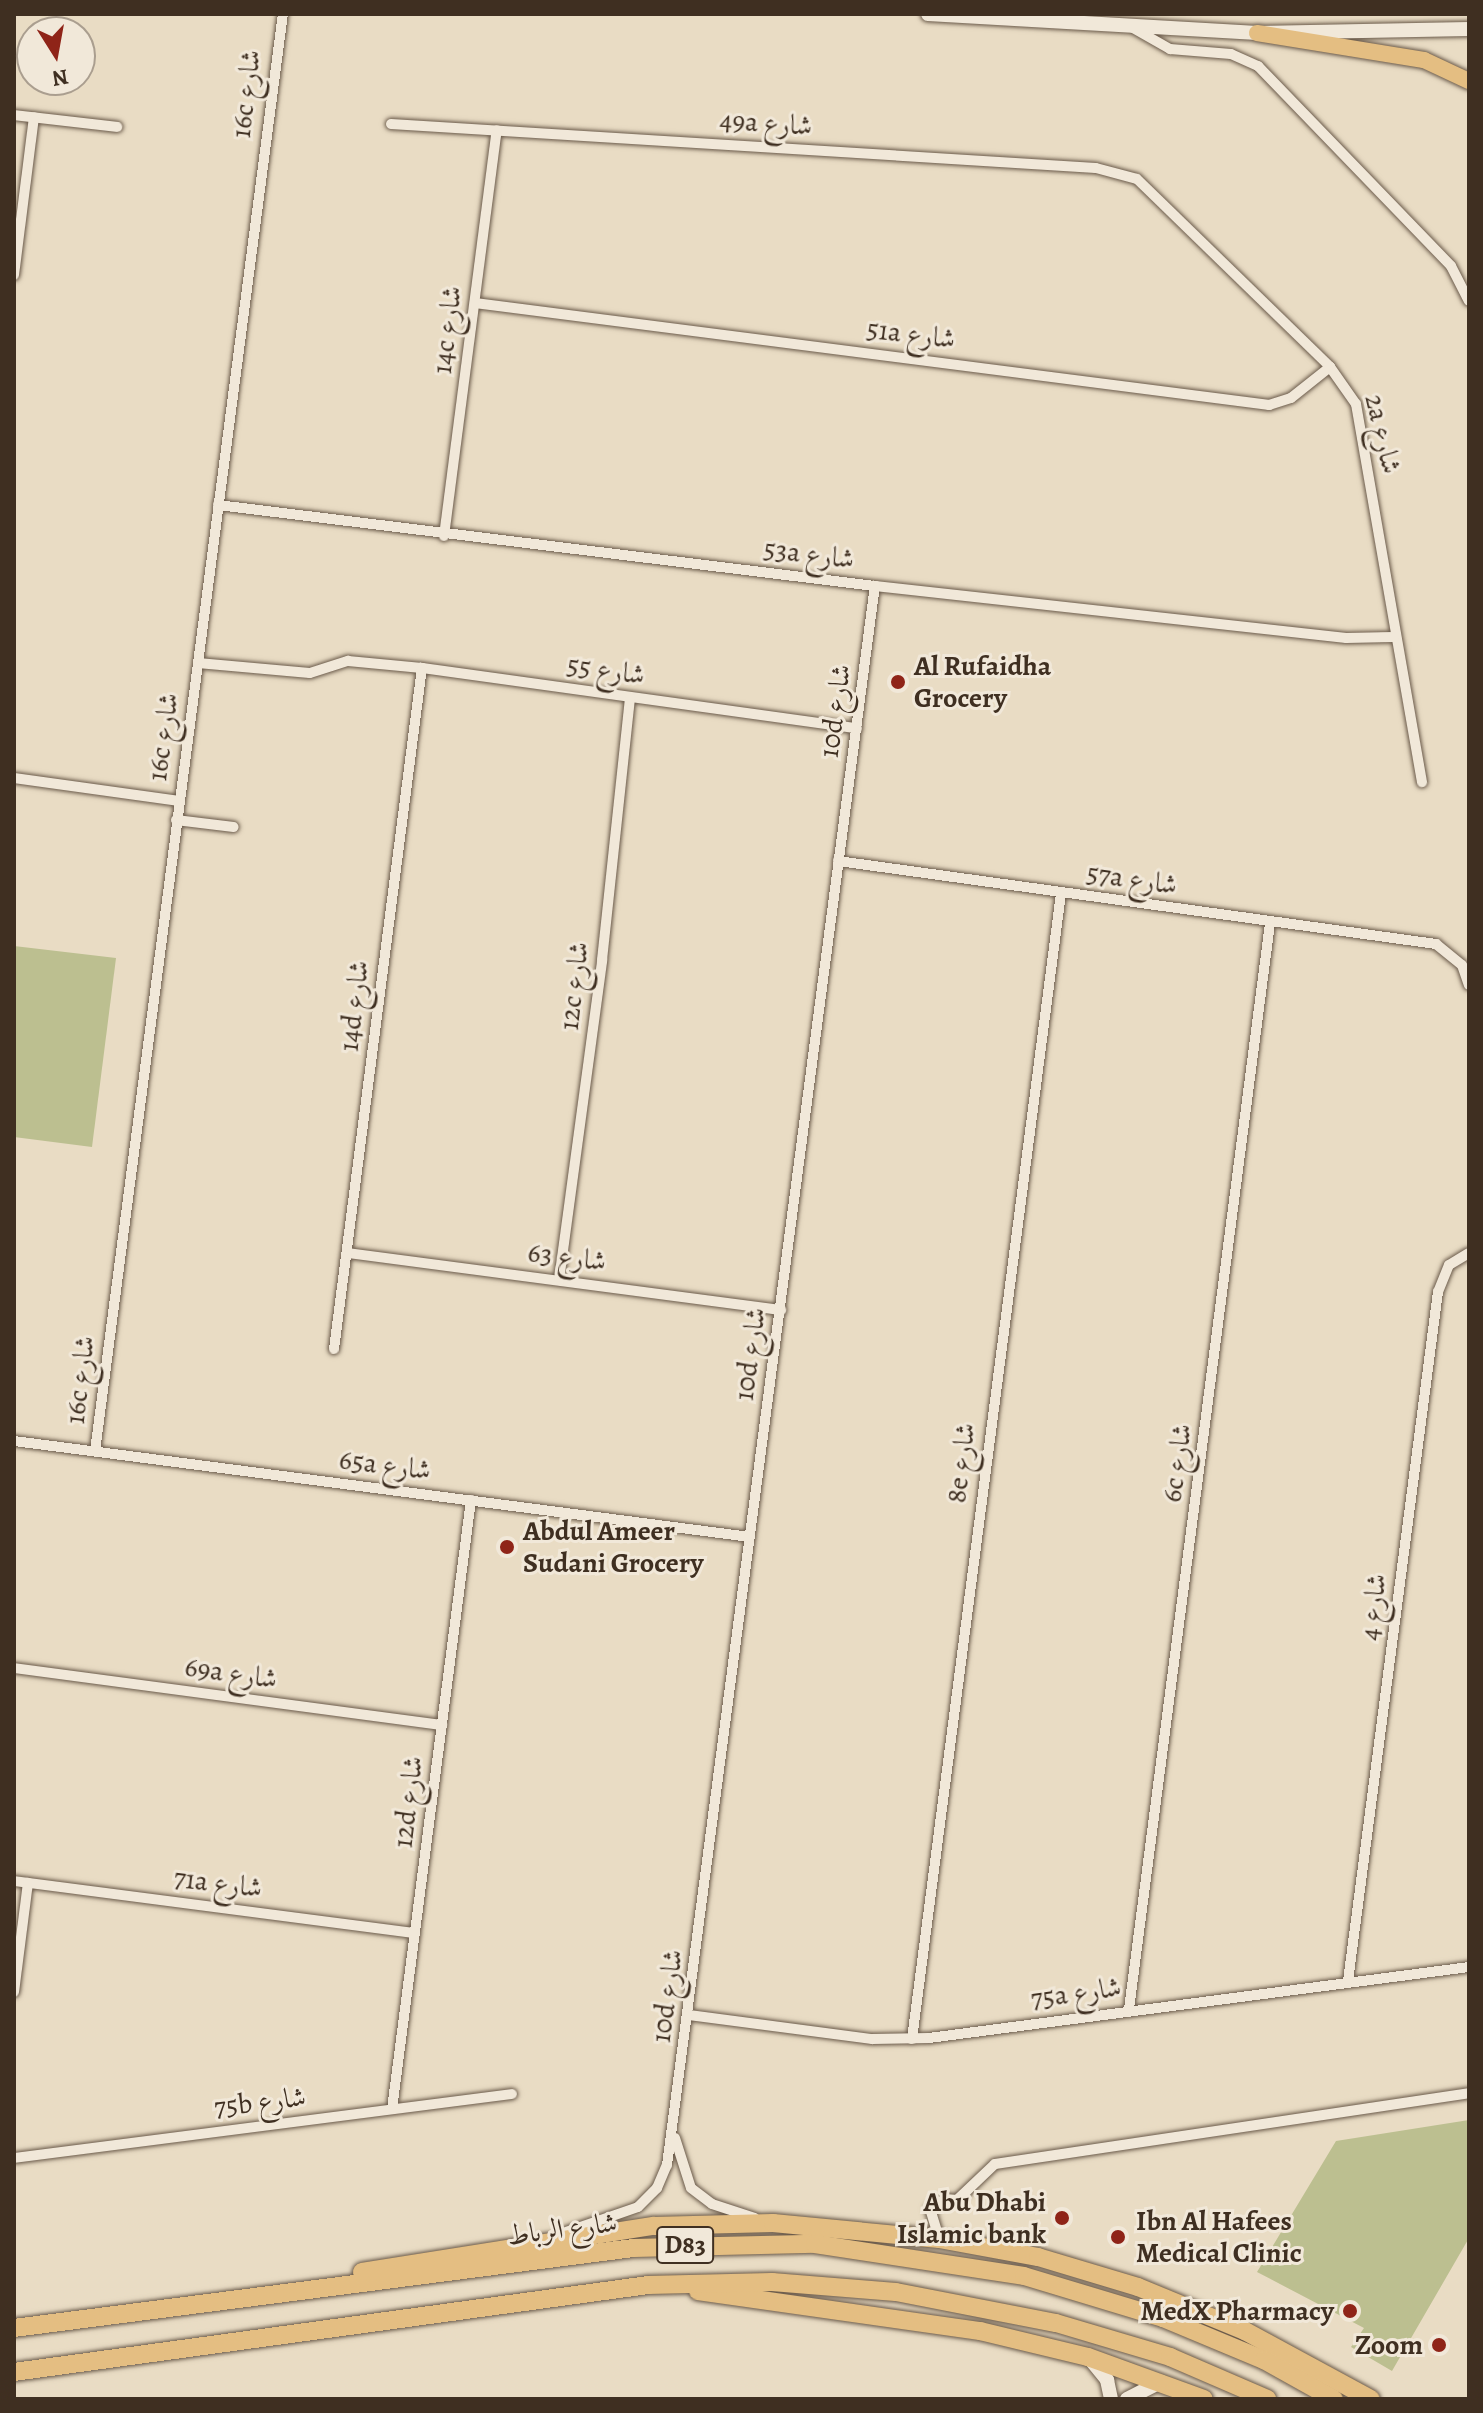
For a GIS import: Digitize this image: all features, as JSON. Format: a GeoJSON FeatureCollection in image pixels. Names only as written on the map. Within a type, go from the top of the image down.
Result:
{"type":"FeatureCollection","features":[{"type":"Feature","properties":{"kind":"highway"},"geometry":{"type":"LineString","coordinates":[[278,2294],[377,2269],[536,2241],[654,2226],[773,2223],[939,2239],[1038,2257],[1138,2287],[1245,2331],[1371,2399]]}},
{"type":"Feature","properties":{"kind":"highway","name":"شارع الرباط"},"geometry":{"type":"LineString","coordinates":[[14,2328],[633,2248],[815,2244],[1024,2276],[1163,2318],[1264,2360],[1334,2399]]}},
{"type":"Feature","properties":{"kind":"highway"},"geometry":{"type":"LineString","coordinates":[[648,2285],[944,2324],[1088,2357],[1204,2399]]}},
{"type":"Feature","properties":{"kind":"highway","name":"D83"},"geometry":{"type":"LineString","coordinates":[[14,2372],[648,2285],[834,2285],[957,2301],[1132,2344],[1267,2399]]}},
{"type":"Feature","properties":{"kind":"main road"},"geometry":{"type":"LineString","coordinates":[[1257,33],[1424,60],[1469,81]]}},
{"type":"Feature","properties":{"kind":"street","name":"16c شارع"},"geometry":{"type":"LineString","coordinates":[[95,1451],[280,14]]}},
{"type":"Feature","properties":{"kind":"street"},"geometry":{"type":"LineString","coordinates":[[928,14],[1257,33],[1469,29]]}},
{"type":"Feature","properties":{"kind":"street"},"geometry":{"type":"LineString","coordinates":[[1133,28],[1170,49],[1231,54],[1258,66],[1451,266],[1469,301]]}},
{"type":"Feature","properties":{"kind":"street"},"geometry":{"type":"LineString","coordinates":[[14,115],[117,127]]}},
{"type":"Feature","properties":{"kind":"street"},"geometry":{"type":"LineString","coordinates":[[14,275],[34,117]]}},
{"type":"Feature","properties":{"kind":"street","name":"49a شارع"},"geometry":{"type":"LineString","coordinates":[[391,124],[1096,168],[1137,179]]}},
{"type":"Feature","properties":{"kind":"street","name":"14c شارع"},"geometry":{"type":"LineString","coordinates":[[444,536],[497,130]]}},
{"type":"Feature","properties":{"kind":"street","name":"2a شارع"},"geometry":{"type":"LineString","coordinates":[[1137,179],[1330,367],[1349,391],[1360,416],[1394,637],[1422,782]]}},
{"type":"Feature","properties":{"kind":"street","name":"51a شارع"},"geometry":{"type":"LineString","coordinates":[[475,303],[1269,405],[1291,398],[1330,367]]}},
{"type":"Feature","properties":{"kind":"street","name":"53a شارع"},"geometry":{"type":"LineString","coordinates":[[218,505],[444,536],[875,586],[1346,638],[1394,637]]}},
{"type":"Feature","properties":{"kind":"street","name":"10d شارع"},"geometry":{"type":"LineString","coordinates":[[536,2241],[615,2218],[649,2199],[667,2165],[875,586]]}},
{"type":"Feature","properties":{"kind":"street","name":"شارع 55"},"geometry":{"type":"LineString","coordinates":[[198,663],[310,673],[348,661],[422,668],[857,728]]}},
{"type":"Feature","properties":{"kind":"street","name":"14d شارع"},"geometry":{"type":"LineString","coordinates":[[334,1349],[422,668]]}},
{"type":"Feature","properties":{"kind":"street","name":"12c شارع"},"geometry":{"type":"LineString","coordinates":[[559,1280],[602,960],[630,698]]}},
{"type":"Feature","properties":{"kind":"street"},"geometry":{"type":"LineString","coordinates":[[14,778],[179,801]]}},
{"type":"Feature","properties":{"kind":"street"},"geometry":{"type":"LineString","coordinates":[[176,820],[234,827]]}},
{"type":"Feature","properties":{"kind":"street","name":"57a شارع"},"geometry":{"type":"LineString","coordinates":[[838,861],[1419,942],[1451,952],[1469,985]]}},
{"type":"Feature","properties":{"kind":"street","name":"8e شارع"},"geometry":{"type":"LineString","coordinates":[[912,2039],[1061,893]]}},
{"type":"Feature","properties":{"kind":"street","name":"6c شارع"},"geometry":{"type":"LineString","coordinates":[[1129,2009],[1270,923]]}},
{"type":"Feature","properties":{"kind":"street","name":"شارع 63"},"geometry":{"type":"LineString","coordinates":[[348,1253],[781,1310]]}},
{"type":"Feature","properties":{"kind":"street","name":"شارع 4"},"geometry":{"type":"LineString","coordinates":[[1348,1981],[1438,1292],[1449,1265],[1469,1253]]}},
{"type":"Feature","properties":{"kind":"street","name":"65a شارع"},"geometry":{"type":"LineString","coordinates":[[14,1441],[750,1537]]}},
{"type":"Feature","properties":{"kind":"street","name":"12d شارع"},"geometry":{"type":"LineString","coordinates":[[392,2109],[471,1500]]}},
{"type":"Feature","properties":{"kind":"street","name":"69a شارع"},"geometry":{"type":"LineString","coordinates":[[14,1668],[442,1725]]}},
{"type":"Feature","properties":{"kind":"street","name":"71a شارع"},"geometry":{"type":"LineString","coordinates":[[14,1881],[415,1933]]}},
{"type":"Feature","properties":{"kind":"street"},"geometry":{"type":"LineString","coordinates":[[14,1992],[28,1883]]}},
{"type":"Feature","properties":{"kind":"street","name":"75a شارع"},"geometry":{"type":"LineString","coordinates":[[689,2015],[912,2039],[1469,1967]]}},
{"type":"Feature","properties":{"kind":"street"},"geometry":{"type":"LineString","coordinates":[[939,2239],[930,2209],[945,2199],[957,2200],[973,2179],[995,2164],[1469,2093]]}},
{"type":"Feature","properties":{"kind":"street","name":"75b شارع"},"geometry":{"type":"LineString","coordinates":[[14,2158],[512,2094]]}},
{"type":"Feature","properties":{"kind":"street","name":"10d شارع"},"geometry":{"type":"LineString","coordinates":[[674,2128],[680,2165],[691,2188],[712,2204],[773,2223]]}},
{"type":"Feature","properties":{"kind":"street"},"geometry":{"type":"LineString","coordinates":[[1088,2357],[1107,2380],[1111,2399]]}},
{"type":"Feature","properties":{"kind":"street"},"geometry":{"type":"LineString","coordinates":[[1127,2399],[1161,2382]]}},
{"type":"Feature","properties":{"kind":"green space"},"geometry":{"type":"Polygon","coordinates":[[[14,946],[116,958],[92,1147],[14,1137],[14,946]]]}},
{"type":"Feature","properties":{"kind":"green space"},"geometry":{"type":"Polygon","coordinates":[[[1469,2120],[1469,2238],[1392,2371],[1351,2347],[1364,2328],[1257,2272],[1336,2141],[1469,2120]]]}},
{"type":"Feature","properties":{"kind":"place","name":"Al Rufaidha Grocery"},"geometry":{"type":"Point","coordinates":[898,682]}},
{"type":"Feature","properties":{"kind":"place","name":"Abdul Ameer Sudani Grocery"},"geometry":{"type":"Point","coordinates":[507,1547]}},
{"type":"Feature","properties":{"kind":"place","name":"Abu Dhabi Islamic bank"},"geometry":{"type":"Point","coordinates":[1062,2218]}},
{"type":"Feature","properties":{"kind":"place","name":"Ibn Al Hafees Medical Clinic"},"geometry":{"type":"Point","coordinates":[1118,2237]}},
{"type":"Feature","properties":{"kind":"place","name":"MedX Pharmacy"},"geometry":{"type":"Point","coordinates":[1350,2311]}},
{"type":"Feature","properties":{"kind":"place","name":"Zoom"},"geometry":{"type":"Point","coordinates":[1439,2345]}}]}
